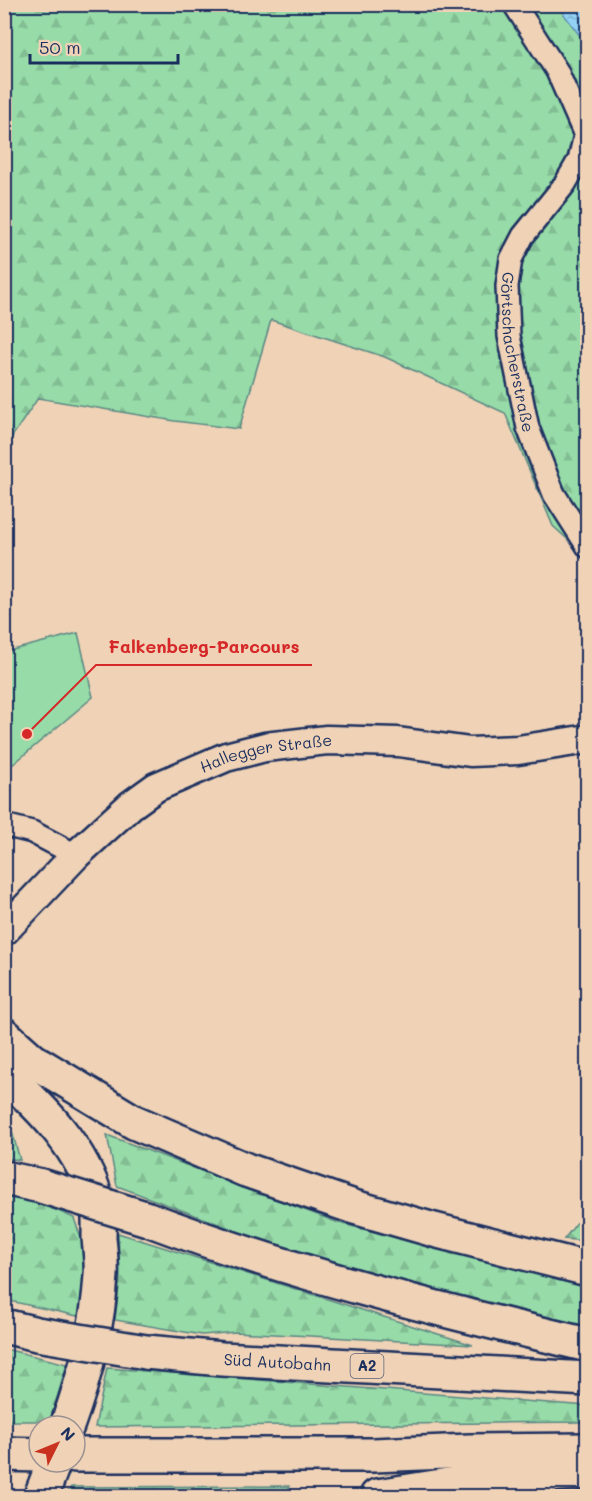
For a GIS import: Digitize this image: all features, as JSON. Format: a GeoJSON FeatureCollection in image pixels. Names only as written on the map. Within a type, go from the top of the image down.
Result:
{"type":"FeatureCollection","features":[{"type":"Feature","properties":{"kind":"highway"},"geometry":{"type":"LineString","coordinates":[[4,1035],[32,1060],[134,1122],[246,1170],[411,1224],[588,1269]]}},
{"type":"Feature","properties":{"kind":"highway"},"geometry":{"type":"LineString","coordinates":[[4,1074],[40,1106],[67,1141],[85,1172],[97,1203],[101,1274],[90,1350],[83,1383],[71,1414]]}},
{"type":"Feature","properties":{"kind":"highway"},"geometry":{"type":"LineString","coordinates":[[4,1178],[41,1186],[148,1219],[296,1270],[436,1309],[588,1345]]}},
{"type":"Feature","properties":{"kind":"highway","name":"Süd Autobahn"},"geometry":{"type":"LineString","coordinates":[[4,1326],[37,1334],[146,1352],[222,1359],[588,1379]]}},
{"type":"Feature","properties":{"kind":"highway"},"geometry":{"type":"LineString","coordinates":[[87,1455],[373,1455],[588,1450]]}},
{"type":"Feature","properties":{"kind":"highway"},"geometry":{"type":"LineString","coordinates":[[5,1454],[27,1455]]}},
{"type":"Feature","properties":{"kind":"highway"},"geometry":{"type":"LineString","coordinates":[[377,1497],[488,1479],[588,1472]]}},
{"type":"Feature","properties":{"kind":"highway"},"geometry":{"type":"LineString","coordinates":[[41,1497],[50,1474]]}},
{"type":"Feature","properties":{"kind":"main road","name":"Hallegger Straße"},"geometry":{"type":"LineString","coordinates":[[4,931],[76,855],[131,805],[156,787],[226,757],[265,747],[327,740],[398,742],[470,752],[518,750],[588,739]]}},
{"type":"Feature","properties":{"kind":"street","name":"Görtschacherstraße"},"geometry":{"type":"LineString","coordinates":[[514,4],[557,71],[585,135],[579,160],[565,184],[522,236],[511,259],[507,286],[509,336],[528,428],[554,494],[581,540],[588,547]]}},
{"type":"Feature","properties":{"kind":"street"},"geometry":{"type":"LineString","coordinates":[[4,825],[32,832],[76,855]]}},
{"type":"Feature","properties":{"kind":"green space"},"geometry":{"type":"Polygon","coordinates":[[[5,5],[557,5],[587,45],[587,557],[553,526],[505,413],[385,357],[271,320],[239,429],[175,421],[38,398],[5,447],[5,5]]]}},
{"type":"Feature","properties":{"kind":"green space"},"geometry":{"type":"Polygon","coordinates":[[[78,633],[93,697],[5,771],[5,652],[78,633]]]}},
{"type":"Feature","properties":{"kind":"green space"},"geometry":{"type":"Polygon","coordinates":[[[5,1106],[20,1160],[5,1158],[5,1106]]]}},
{"type":"Feature","properties":{"kind":"green space"},"geometry":{"type":"Polygon","coordinates":[[[107,1135],[339,1223],[587,1286],[587,1326],[530,1316],[294,1252],[117,1186],[107,1135]]]}},
{"type":"Feature","properties":{"kind":"green space"},"geometry":{"type":"Polygon","coordinates":[[[4,1198],[31,1199],[74,1218],[89,1262],[82,1317],[5,1300],[4,1198]]]}},
{"type":"Feature","properties":{"kind":"green space"},"geometry":{"type":"Polygon","coordinates":[[[587,1210],[587,1241],[564,1239],[587,1210]]]}},
{"type":"Feature","properties":{"kind":"green space"},"geometry":{"type":"Polygon","coordinates":[[[118,1233],[473,1345],[236,1332],[202,1335],[115,1320],[120,1278],[118,1233]]]}},
{"type":"Feature","properties":{"kind":"green space"},"geometry":{"type":"Polygon","coordinates":[[[5,1349],[67,1364],[52,1414],[27,1414],[27,1421],[5,1421],[5,1349]]]}},
{"type":"Feature","properties":{"kind":"green space"},"geometry":{"type":"Polygon","coordinates":[[[107,1368],[587,1406],[587,1422],[95,1427],[107,1368]]]}},
{"type":"Feature","properties":{"kind":"green space"},"geometry":{"type":"Polygon","coordinates":[[[289,1486],[291,1496],[66,1496],[71,1487],[289,1486]]]}},
{"type":"Feature","properties":{"kind":"water"},"geometry":{"type":"Polygon","coordinates":[[[557,5],[587,5],[587,45],[557,5]]]}},
{"type":"Feature","properties":{"kind":"place","name":"Falkenberg-Parcours"},"geometry":{"type":"Point","coordinates":[27,734]}}]}
